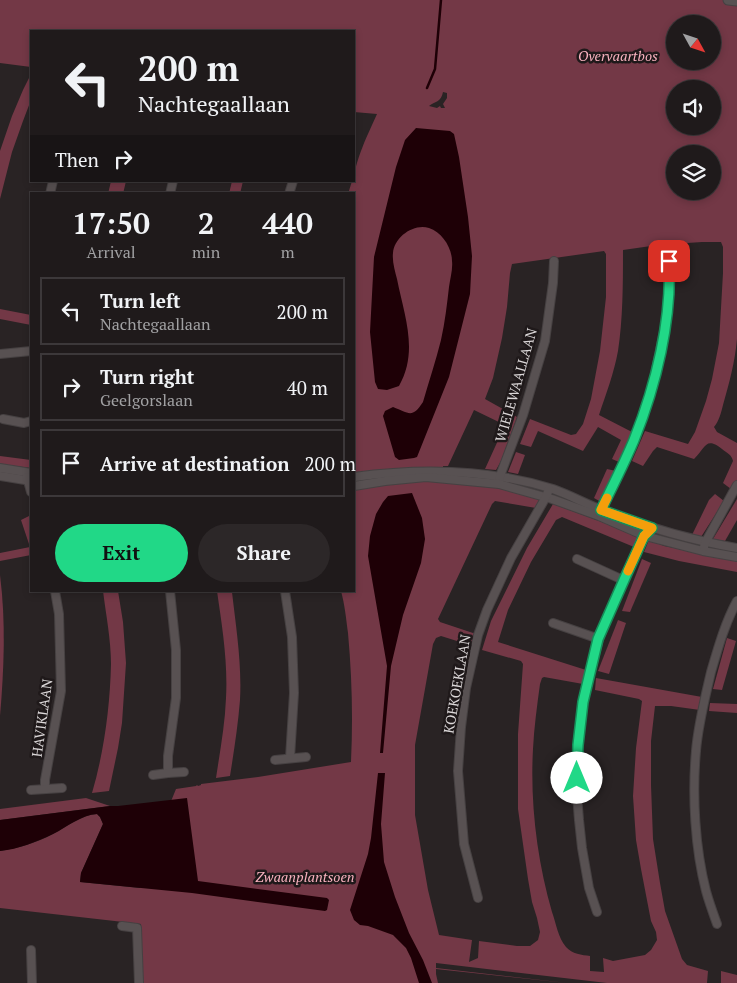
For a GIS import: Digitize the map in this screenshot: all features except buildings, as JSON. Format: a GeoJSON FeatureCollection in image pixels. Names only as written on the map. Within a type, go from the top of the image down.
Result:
{"type":"FeatureCollection","features":[{"type":"Feature","properties":{"kind":"street"},"geometry":{"type":"LineString","coordinates":[[728,0],[737,1]]}},
{"type":"Feature","properties":{"kind":"street"},"geometry":{"type":"LineString","coordinates":[[600,513],[634,440],[652,389],[666,321],[670,276],[670,246]]}},
{"type":"Feature","properties":{"kind":"street","name":"WIELEWAALLAAN"},"geometry":{"type":"LineString","coordinates":[[500,480],[523,415],[545,341],[554,261]]}},
{"type":"Feature","properties":{"kind":"street"},"geometry":{"type":"LineString","coordinates":[[0,354],[30,351]]}},
{"type":"Feature","properties":{"kind":"street"},"geometry":{"type":"LineString","coordinates":[[3,420],[24,423],[30,421]]}},
{"type":"Feature","properties":{"kind":"street"},"geometry":{"type":"LineString","coordinates":[[0,468],[29,477]]}},
{"type":"Feature","properties":{"kind":"street"},"geometry":{"type":"LineString","coordinates":[[355,478],[384,473],[428,471],[500,480],[549,489],[644,536],[704,547],[737,548]]}},
{"type":"Feature","properties":{"kind":"street"},"geometry":{"type":"LineString","coordinates":[[0,476],[29,477]]}},
{"type":"Feature","properties":{"kind":"street"},"geometry":{"type":"LineString","coordinates":[[355,486],[426,477],[500,480],[546,497],[652,528],[737,557]]}},
{"type":"Feature","properties":{"kind":"street"},"geometry":{"type":"LineString","coordinates":[[704,547],[737,485]]}},
{"type":"Feature","properties":{"kind":"street","name":"KOEKOEKLAAN"},"geometry":{"type":"LineString","coordinates":[[478,898],[464,844],[458,771],[466,688],[478,635],[487,610],[511,558],[549,489]]}},
{"type":"Feature","properties":{"kind":"street"},"geometry":{"type":"LineString","coordinates":[[597,912],[589,888],[582,848],[577,795],[578,745],[583,702],[598,639],[644,536],[652,528]]}},
{"type":"Feature","properties":{"kind":"street"},"geometry":{"type":"LineString","coordinates":[[577,559],[624,580]]}},
{"type":"Feature","properties":{"kind":"street","name":"HAVIKLAAN"},"geometry":{"type":"LineString","coordinates":[[45,789],[61,691],[59,614],[55,592]]}},
{"type":"Feature","properties":{"kind":"street"},"geometry":{"type":"LineString","coordinates":[[168,773],[168,756],[176,698],[176,650],[170,592]]}},
{"type":"Feature","properties":{"kind":"street"},"geometry":{"type":"LineString","coordinates":[[285,592],[292,637],[294,693],[290,758]]}},
{"type":"Feature","properties":{"kind":"street"},"geometry":{"type":"LineString","coordinates":[[717,924],[706,891],[699,853],[695,804],[696,750],[704,699],[716,657],[732,610],[737,601]]}},
{"type":"Feature","properties":{"kind":"street"},"geometry":{"type":"LineString","coordinates":[[553,623],[598,639]]}},
{"type":"Feature","properties":{"kind":"street"},"geometry":{"type":"LineString","coordinates":[[275,760],[306,757]]}},
{"type":"Feature","properties":{"kind":"street"},"geometry":{"type":"LineString","coordinates":[[153,775],[184,772]]}},
{"type":"Feature","properties":{"kind":"street"},"geometry":{"type":"LineString","coordinates":[[31,790],[62,788]]}},
{"type":"Feature","properties":{"kind":"street"},"geometry":{"type":"LineString","coordinates":[[122,926],[137,928],[139,983]]}},
{"type":"Feature","properties":{"kind":"street"},"geometry":{"type":"LineString","coordinates":[[32,950],[32,983]]}},
{"type":"Feature","properties":{"kind":"green space"},"geometry":{"type":"Polygon","coordinates":[[[0,0],[737,0],[737,339],[720,417],[714,427],[717,432],[737,443],[737,480],[731,489],[723,483],[733,461],[727,453],[712,444],[706,445],[694,459],[657,447],[643,466],[632,461],[645,431],[688,444],[695,432],[712,379],[719,343],[723,273],[723,247],[721,242],[658,245],[623,250],[620,339],[612,375],[599,415],[632,432],[619,462],[612,459],[621,440],[598,427],[583,451],[538,431],[531,447],[520,444],[530,419],[571,435],[576,434],[583,424],[591,399],[600,351],[606,297],[606,254],[604,251],[512,264],[502,338],[493,378],[485,399],[517,417],[496,470],[485,469],[505,425],[474,410],[448,466],[443,466],[443,481],[498,487],[539,499],[538,505],[536,508],[495,501],[492,504],[438,619],[440,622],[476,634],[473,646],[441,636],[436,638],[433,644],[415,745],[415,815],[428,890],[439,935],[472,940],[469,962],[478,958],[479,941],[530,946],[538,940],[540,932],[532,902],[518,809],[518,734],[523,664],[521,661],[482,650],[491,621],[527,548],[553,504],[640,536],[634,547],[562,517],[556,520],[531,562],[508,610],[498,642],[586,670],[583,684],[542,678],[534,733],[532,769],[536,831],[547,892],[563,943],[568,949],[577,954],[590,956],[590,971],[604,972],[603,958],[613,961],[645,955],[651,950],[657,940],[651,921],[636,840],[633,796],[636,748],[642,701],[595,690],[596,678],[702,697],[700,710],[655,706],[651,741],[651,785],[653,839],[665,911],[682,959],[687,965],[708,971],[707,983],[607,983],[436,963],[436,968],[567,983],[436,969],[438,983],[143,983],[141,924],[0,908],[0,851],[34,843],[80,819],[97,814],[103,824],[81,873],[80,882],[140,888],[140,877],[176,789],[351,762],[352,713],[350,666],[348,633],[341,592],[355,592],[355,192],[349,192],[352,182],[355,182],[359,156],[377,114],[355,112],[355,30],[30,30],[30,67],[0,63],[0,0]],[[443,92],[438,101],[429,106],[445,108],[443,104],[447,98],[447,93],[443,92]]]}},
{"type":"Feature","properties":{"kind":"green space"},"geometry":{"type":"Polygon","coordinates":[[[30,76],[30,103],[12,152],[0,199],[0,151],[30,76]]]}},
{"type":"Feature","properties":{"kind":"green space"},"geometry":{"type":"Polygon","coordinates":[[[111,182],[126,182],[123,192],[108,192],[111,182]]]}},
{"type":"Feature","properties":{"kind":"green space"},"geometry":{"type":"Polygon","coordinates":[[[232,182],[243,182],[240,192],[229,192],[232,182]]]}},
{"type":"Feature","properties":{"kind":"green space"},"geometry":{"type":"Polygon","coordinates":[[[0,309],[30,315],[30,325],[0,319],[0,309]]]}},
{"type":"Feature","properties":{"kind":"green space"},"geometry":{"type":"Polygon","coordinates":[[[516,452],[525,455],[518,474],[508,472],[516,452]]]}},
{"type":"Feature","properties":{"kind":"green space"},"geometry":{"type":"Polygon","coordinates":[[[0,456],[30,460],[30,468],[0,464],[0,456]]]}},
{"type":"Feature","properties":{"kind":"green space"},"geometry":{"type":"Polygon","coordinates":[[[607,469],[616,471],[601,502],[594,498],[607,469]]]}},
{"type":"Feature","properties":{"kind":"green space"},"geometry":{"type":"Polygon","coordinates":[[[715,494],[724,501],[701,537],[692,535],[709,500],[715,494]]]}},
{"type":"Feature","properties":{"kind":"green space"},"geometry":{"type":"Polygon","coordinates":[[[737,499],[737,520],[725,541],[713,539],[737,499]]]}},
{"type":"Feature","properties":{"kind":"green space"},"geometry":{"type":"Polygon","coordinates":[[[30,516],[30,547],[21,520],[30,516]]]}},
{"type":"Feature","properties":{"kind":"green space"},"geometry":{"type":"Polygon","coordinates":[[[649,540],[664,546],[737,560],[737,572],[644,552],[649,540]]]}},
{"type":"Feature","properties":{"kind":"green space"},"geometry":{"type":"Polygon","coordinates":[[[30,547],[30,555],[0,561],[0,553],[30,547]]]}},
{"type":"Feature","properties":{"kind":"green space"},"geometry":{"type":"Polygon","coordinates":[[[642,559],[651,563],[630,612],[622,611],[642,559]]]}},
{"type":"Feature","properties":{"kind":"green space"},"geometry":{"type":"Polygon","coordinates":[[[0,575],[4,646],[0,716],[0,575]]]}},
{"type":"Feature","properties":{"kind":"green space"},"geometry":{"type":"Polygon","coordinates":[[[103,592],[118,592],[123,622],[126,663],[122,723],[109,791],[92,793],[103,746],[108,713],[111,664],[103,592]]]}},
{"type":"Feature","properties":{"kind":"green space"},"geometry":{"type":"Polygon","coordinates":[[[217,592],[232,592],[240,673],[240,700],[230,776],[216,778],[225,718],[226,671],[217,592]]]}},
{"type":"Feature","properties":{"kind":"green space"},"geometry":{"type":"Polygon","coordinates":[[[618,620],[626,623],[609,674],[598,671],[618,620]]]}},
{"type":"Feature","properties":{"kind":"green space"},"geometry":{"type":"Polygon","coordinates":[[[727,638],[736,641],[722,690],[713,689],[727,638]]]}},
{"type":"Feature","properties":{"kind":"green space"},"geometry":{"type":"Polygon","coordinates":[[[710,703],[737,704],[737,713],[709,711],[710,703]]]}},
{"type":"Feature","properties":{"kind":"green space"},"geometry":{"type":"Polygon","coordinates":[[[86,798],[110,806],[0,820],[0,809],[86,798]]]}},
{"type":"Feature","properties":{"kind":"green space"},"geometry":{"type":"Polygon","coordinates":[[[721,971],[737,975],[737,983],[721,983],[721,971]]]}},
{"type":"Feature","properties":{"kind":"shaded area"},"geometry":{"type":"Polygon","coordinates":[[[416,128],[450,131],[454,134],[468,217],[472,256],[470,294],[449,377],[417,457],[399,460],[395,457],[383,416],[385,411],[393,407],[407,413],[413,413],[423,402],[441,340],[452,267],[452,256],[448,246],[434,230],[423,227],[411,229],[397,242],[394,247],[393,259],[406,319],[409,346],[408,360],[399,386],[387,390],[378,389],[375,382],[370,332],[374,257],[396,167],[405,140],[416,128]]]}},
{"type":"Feature","properties":{"kind":"shaded area"},"geometry":{"type":"Polygon","coordinates":[[[412,493],[422,518],[425,539],[421,563],[403,615],[391,666],[383,753],[380,753],[387,666],[368,556],[370,536],[376,514],[388,496],[412,493]]]}},
{"type":"Feature","properties":{"kind":"shaded area"},"geometry":{"type":"Polygon","coordinates":[[[378,773],[385,773],[381,824],[384,862],[409,933],[432,983],[419,983],[406,948],[393,935],[360,925],[354,920],[350,910],[368,854],[378,773]]]}},
{"type":"Feature","properties":{"kind":"shaded area"},"geometry":{"type":"Polygon","coordinates":[[[187,798],[198,881],[327,898],[329,900],[327,910],[192,893],[80,882],[81,873],[103,824],[97,814],[80,819],[34,842],[14,849],[0,851],[0,820],[187,798]]]}},
{"type":"Feature","properties":{"kind":"waterway"},"geometry":{"type":"LineString","coordinates":[[427,88],[435,69],[441,0]]}},
{"type":"Feature","properties":{"kind":"slow traffic"},"geometry":{"type":"LineString","coordinates":[[607,498],[601,510],[652,528],[644,536],[628,571]]}},
{"type":"Feature","properties":{"kind":"route"},"geometry":{"type":"LineString","coordinates":[[577,778],[578,745],[583,702],[598,639],[644,536],[652,528],[601,510],[634,440],[652,389],[666,321],[670,276],[669,261]]}},
{"type":"Feature","properties":{"kind":"park label","name":"Overvaartbos"},"geometry":{"type":"Point","coordinates":[618,56]}},
{"type":"Feature","properties":{"kind":"park label","name":"Zwaanplantsoen"},"geometry":{"type":"Point","coordinates":[305,877]}}]}
